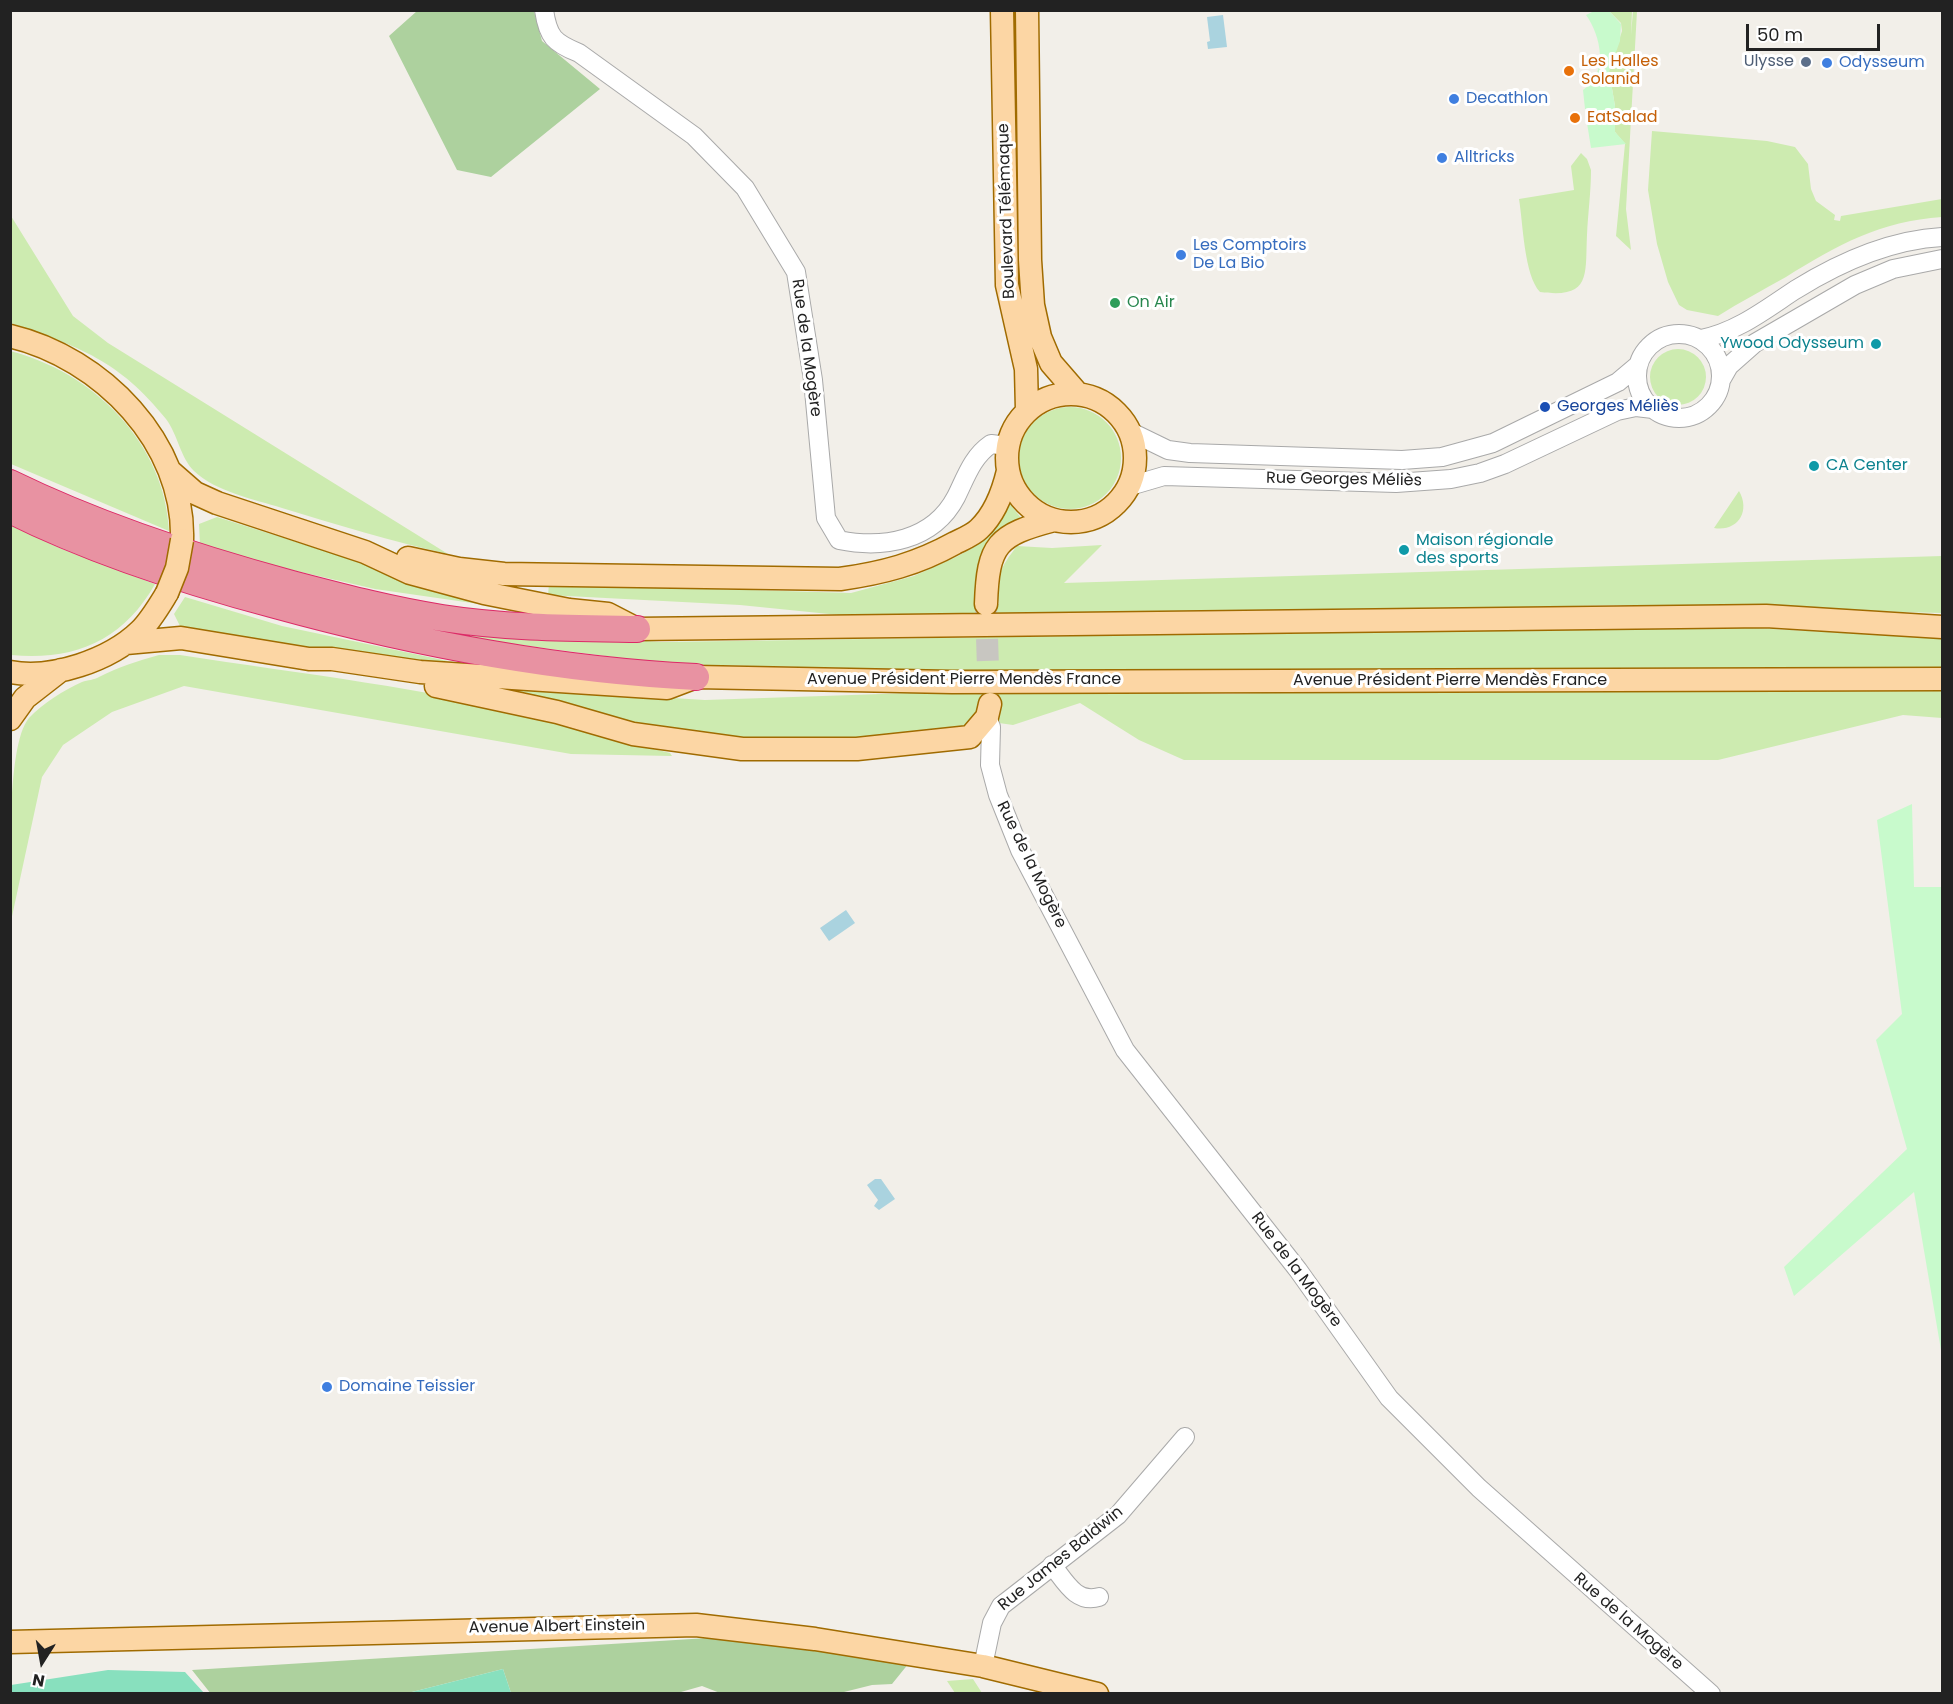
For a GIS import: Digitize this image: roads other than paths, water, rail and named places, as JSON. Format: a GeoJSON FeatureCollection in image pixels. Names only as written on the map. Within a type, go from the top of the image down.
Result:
{"type":"FeatureCollection","features":[{"type":"Feature","properties":{"kind":"highway"},"geometry":{"type":"LineString","coordinates":[[10,483],[147,541],[232,568],[367,604],[455,619],[543,627],[637,629]]}},
{"type":"Feature","properties":{"kind":"highway","name":"Avenue Président Pierre Mendès France"},"geometry":{"type":"LineString","coordinates":[[10,510],[143,565],[219,590],[364,630],[544,662],[624,673],[696,677]]}},
{"type":"Feature","properties":{"kind":"main road","name":"Boulevard Télémaque"},"geometry":{"type":"LineString","coordinates":[[1002,10],[1007,285],[1026,369],[1027,410]]}},
{"type":"Feature","properties":{"kind":"main road","name":"Boulevard Télémaque"},"geometry":{"type":"LineString","coordinates":[[1027,10],[1030,260],[1033,305],[1040,337],[1051,363],[1077,393]]}},
{"type":"Feature","properties":{"kind":"main road"},"geometry":{"type":"LineString","coordinates":[[10,336],[43,346],[67,358],[109,387],[150,433],[171,472],[181,505],[182,540],[177,568],[167,593],[141,630],[126,643],[107,654],[61,670],[10,672]]}},
{"type":"Feature","properties":{"kind":"main road"},"geometry":{"type":"LineString","coordinates":[[365,552],[387,553],[459,568],[504,574],[840,579],[888,572],[938,553],[978,530],[991,515],[1004,489],[1008,471],[1008,446],[1015,427],[1027,410],[1042,400],[1059,394],[1077,393],[1106,403],[1120,416],[1131,432],[1136,450],[1135,468],[1130,486],[1122,499],[1098,517],[1069,522],[1054,520],[1041,514],[1019,496],[1008,471]]}},
{"type":"Feature","properties":{"kind":"main road"},"geometry":{"type":"LineString","coordinates":[[171,472],[195,493],[217,503],[365,552],[410,573],[484,593],[569,610],[608,614],[637,629],[1730,616],[1942,627]]}},
{"type":"Feature","properties":{"kind":"main road"},"geometry":{"type":"LineString","coordinates":[[986,604],[987,570],[992,555],[1003,540],[1018,529],[1054,520]]}},
{"type":"Feature","properties":{"kind":"main road"},"geometry":{"type":"LineString","coordinates":[[126,643],[181,638],[309,659],[332,659],[420,672],[517,680],[667,688],[696,677]]}},
{"type":"Feature","properties":{"kind":"main road"},"geometry":{"type":"LineString","coordinates":[[309,659],[331,668],[466,691],[523,704],[633,734],[742,749],[856,749],[970,737],[988,711]]}},
{"type":"Feature","properties":{"kind":"main road"},"geometry":{"type":"LineString","coordinates":[[10,719],[25,698],[61,670]]}},
{"type":"Feature","properties":{"kind":"main road","name":"Avenue Président Pierre Mendès France"},"geometry":{"type":"LineString","coordinates":[[696,677],[952,682],[1942,679]]}},
{"type":"Feature","properties":{"kind":"main road","name":"Avenue Albert Einstein"},"geometry":{"type":"LineString","coordinates":[[10,1642],[696,1625],[815,1639],[983,1666],[1097,1694]]}},
{"type":"Feature","properties":{"kind":"street","name":"Rue de la Mogère"},"geometry":{"type":"LineString","coordinates":[[544,10],[547,32],[562,46],[579,53],[694,136],[746,188],[795,272],[813,380],[826,518],[839,540],[865,546],[890,543],[921,534],[936,522],[954,500],[977,454],[991,444],[1008,446]]}},
{"type":"Feature","properties":{"kind":"street"},"geometry":{"type":"LineString","coordinates":[[1942,237],[1884,246],[1799,288],[1729,331],[1701,339],[1682,334],[1659,338],[1642,355],[1637,366],[1640,390],[1653,409],[1669,417],[1687,417],[1703,410],[1709,404],[1715,397],[1721,380],[1730,366],[1755,343],[1855,285],[1893,269],[1942,259]]}},
{"type":"Feature","properties":{"kind":"street"},"geometry":{"type":"LineString","coordinates":[[1701,339],[1713,352],[1719,366],[1721,380]]}},
{"type":"Feature","properties":{"kind":"street","name":"Rue Georges Méliès"},"geometry":{"type":"LineString","coordinates":[[1131,432],[1168,450],[1190,453],[1402,460],[1442,457],[1493,443],[1574,405],[1618,381],[1637,366]]}},
{"type":"Feature","properties":{"kind":"street","name":"Rue Georges Méliès"},"geometry":{"type":"LineString","coordinates":[[1130,486],[1164,476],[1396,483],[1451,479],[1480,473],[1505,464],[1617,411],[1636,407],[1653,409]]}},
{"type":"Feature","properties":{"kind":"street"},"geometry":{"type":"LineString","coordinates":[[988,711],[991,727],[990,765]]}},
{"type":"Feature","properties":{"kind":"street"},"geometry":{"type":"LineString","coordinates":[[970,737],[990,765]]}},
{"type":"Feature","properties":{"kind":"street","name":"Rue de la Mogère"},"geometry":{"type":"LineString","coordinates":[[990,765],[998,795],[1020,850],[1125,1050],[1298,1270],[1389,1398],[1479,1488],[1711,1694]]}},
{"type":"Feature","properties":{"kind":"street","name":"Rue James Baldwin"},"geometry":{"type":"LineString","coordinates":[[983,1666],[995,1613],[1118,1515],[1185,1437]]}},
{"type":"Feature","properties":{"kind":"street"},"geometry":{"type":"LineString","coordinates":[[1052,1566],[1078,1596],[1093,1599],[1099,1597]]}},
{"type":"Feature","properties":{"kind":"water"},"geometry":{"type":"Polygon","coordinates":[[[1223,15],[1227,47],[1208,49],[1207,42],[1210,41],[1207,17],[1223,15]]]}},
{"type":"Feature","properties":{"kind":"water"},"geometry":{"type":"Polygon","coordinates":[[[846,910],[855,923],[829,941],[820,928],[846,910]]]}},
{"type":"Feature","properties":{"kind":"water"},"geometry":{"type":"Polygon","coordinates":[[[875,1179],[881,1179],[895,1199],[879,1210],[874,1206],[878,1200],[867,1185],[875,1179]]]}},
{"type":"Feature","properties":{"kind":"tunnel"},"geometry":{"type":"LineString","coordinates":[[986,606],[989,699]]}},
{"type":"Feature","properties":{"kind":"place","name":"Ulysse"},"geometry":{"type":"Point","coordinates":[1806,62]}},
{"type":"Feature","properties":{"kind":"place","name":"Odysseum"},"geometry":{"type":"Point","coordinates":[1827,63]}},
{"type":"Feature","properties":{"kind":"place","name":"Les Halles Solanid"},"geometry":{"type":"Point","coordinates":[1569,71]}},
{"type":"Feature","properties":{"kind":"place","name":"Decathlon"},"geometry":{"type":"Point","coordinates":[1454,99]}},
{"type":"Feature","properties":{"kind":"place","name":"EatSalad"},"geometry":{"type":"Point","coordinates":[1575,118]}},
{"type":"Feature","properties":{"kind":"place","name":"Alltricks"},"geometry":{"type":"Point","coordinates":[1442,158]}},
{"type":"Feature","properties":{"kind":"place","name":"Les Comptoirs De La Bio"},"geometry":{"type":"Point","coordinates":[1181,255]}},
{"type":"Feature","properties":{"kind":"place","name":"On Air"},"geometry":{"type":"Point","coordinates":[1115,303]}},
{"type":"Feature","properties":{"kind":"place","name":"Ywood Odysseum"},"geometry":{"type":"Point","coordinates":[1876,344]}},
{"type":"Feature","properties":{"kind":"place","name":"Georges Méliès"},"geometry":{"type":"Point","coordinates":[1545,407]}},
{"type":"Feature","properties":{"kind":"place","name":"CA Center"},"geometry":{"type":"Point","coordinates":[1814,466]}},
{"type":"Feature","properties":{"kind":"place","name":"Maison régionale des sports"},"geometry":{"type":"Point","coordinates":[1404,550]}},
{"type":"Feature","properties":{"kind":"place","name":"Domaine Teissier"},"geometry":{"type":"Point","coordinates":[327,1387]}}]}
